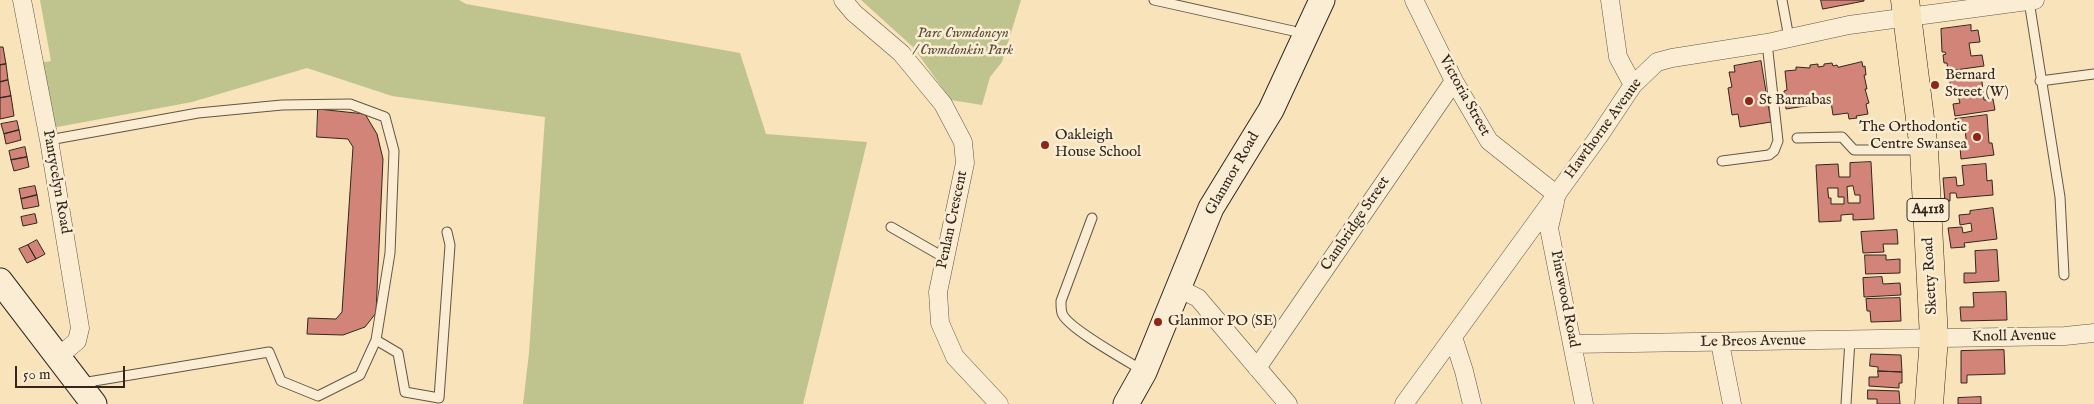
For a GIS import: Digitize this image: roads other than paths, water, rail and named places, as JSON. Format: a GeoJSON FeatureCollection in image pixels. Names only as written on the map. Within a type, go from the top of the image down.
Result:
{"type":"FeatureCollection","features":[{"type":"Feature","properties":{"kind":"main road","name":"Sketty Road"},"geometry":{"type":"LineString","coordinates":[[1906,8],[1924,150],[1934,338],[1929,404]]}},
{"type":"Feature","properties":{"kind":"street","name":"Pantycelyn Road"},"geometry":{"type":"LineString","coordinates":[[22,0],[49,140],[80,328],[77,341],[59,356]]}},
{"type":"Feature","properties":{"kind":"street","name":"Penlan Crescent"},"geometry":{"type":"LineString","coordinates":[[843,0],[854,13],[901,53],[943,104],[962,142],[965,163],[938,292],[940,323],[955,357],[999,404]]}},
{"type":"Feature","properties":{"kind":"street","name":"Glanmor Road"},"geometry":{"type":"LineString","coordinates":[[1129,402],[1180,288],[1211,208],[1271,110],[1322,0]]}},
{"type":"Feature","properties":{"kind":"street","name":"Victoria Street"},"geometry":{"type":"LineString","coordinates":[[1414,0],[1454,81],[1489,141],[1557,194]]}},
{"type":"Feature","properties":{"kind":"street"},"geometry":{"type":"LineString","coordinates":[[1610,0],[1618,57],[1633,85]]}},
{"type":"Feature","properties":{"kind":"street","name":"Hawthorne Avenue"},"geometry":{"type":"LineString","coordinates":[[1404,404],[1557,194],[1633,85],[1657,62],[1767,43],[1849,25],[1906,8],[2032,0]]}},
{"type":"Feature","properties":{"kind":"street","name":"Cambridge Street"},"geometry":{"type":"LineString","coordinates":[[1257,368],[1454,81]]}},
{"type":"Feature","properties":{"kind":"street","name":"Pinewood Road"},"geometry":{"type":"LineString","coordinates":[[1557,194],[1549,228],[1584,404]]}},
{"type":"Feature","properties":{"kind":"street"},"geometry":{"type":"LineString","coordinates":[[0,281],[80,383],[94,404]]}},
{"type":"Feature","properties":{"kind":"street"},"geometry":{"type":"LineString","coordinates":[[1180,288],[1198,298],[1288,404]]}},
{"type":"Feature","properties":{"kind":"street","name":"Knoll Avenue"},"geometry":{"type":"LineString","coordinates":[[1934,338],[2094,333]]}},
{"type":"Feature","properties":{"kind":"street"},"geometry":{"type":"LineString","coordinates":[[1453,337],[1472,404]]}},
{"type":"Feature","properties":{"kind":"street","name":"Le Breos Avenue"},"geometry":{"type":"LineString","coordinates":[[1572,344],[1934,338]]}},
{"type":"Feature","properties":{"kind":"street"},"geometry":{"type":"LineString","coordinates":[[1720,343],[1732,404]]}},
{"type":"Feature","properties":{"kind":"lane"},"geometry":{"type":"LineString","coordinates":[[1154,0],[1293,30],[1306,37]]}},
{"type":"Feature","properties":{"kind":"lane"},"geometry":{"type":"LineString","coordinates":[[1782,0],[1789,38]]}},
{"type":"Feature","properties":{"kind":"lane"},"geometry":{"type":"LineString","coordinates":[[2032,0],[2040,81],[2060,197],[2064,275]]}},
{"type":"Feature","properties":{"kind":"lane"},"geometry":{"type":"LineString","coordinates":[[1722,161],[1769,155],[1774,151],[1778,141],[1767,43]]}},
{"type":"Feature","properties":{"kind":"lane"},"geometry":{"type":"LineString","coordinates":[[2040,81],[2094,74]]}},
{"type":"Feature","properties":{"kind":"lane"},"geometry":{"type":"LineString","coordinates":[[49,140],[198,113],[282,105],[350,104],[385,117],[394,151],[390,254],[376,340],[360,375],[318,396],[281,381],[269,352],[80,383]]}},
{"type":"Feature","properties":{"kind":"lane"},"geometry":{"type":"LineString","coordinates":[[1797,138],[1842,137],[1854,150],[1924,150]]}},
{"type":"Feature","properties":{"kind":"lane"},"geometry":{"type":"LineString","coordinates":[[1092,218],[1061,302],[1062,314],[1069,323],[1144,372]]}},
{"type":"Feature","properties":{"kind":"lane"},"geometry":{"type":"LineString","coordinates":[[891,227],[945,258]]}},
{"type":"Feature","properties":{"kind":"lane"},"geometry":{"type":"LineString","coordinates":[[376,340],[398,353],[405,392],[439,398],[450,245],[447,232]]}},
{"type":"Feature","properties":{"kind":"lane"},"geometry":{"type":"LineString","coordinates":[[1846,404],[1850,340]]}},
{"type":"Feature","properties":{"kind":"place","name":"Bernard Street (W)"},"geometry":{"type":"Point","coordinates":[1935,85]}},
{"type":"Feature","properties":{"kind":"place","name":"St Barnabas"},"geometry":{"type":"Point","coordinates":[1749,101]}},
{"type":"Feature","properties":{"kind":"place","name":"The Orthodontic Centre Swansea"},"geometry":{"type":"Point","coordinates":[1977,137]}},
{"type":"Feature","properties":{"kind":"place","name":"Oakleigh House School"},"geometry":{"type":"Point","coordinates":[1045,145]}},
{"type":"Feature","properties":{"kind":"place","name":"Glanmor PO (SE)"},"geometry":{"type":"Point","coordinates":[1158,322]}},
{"type":"Feature","properties":{"kind":"park label","name":"Parc Cwmdoncyn / Cwmdonkin Park"},"geometry":{"type":"Point","coordinates":[963,42]}}]}
